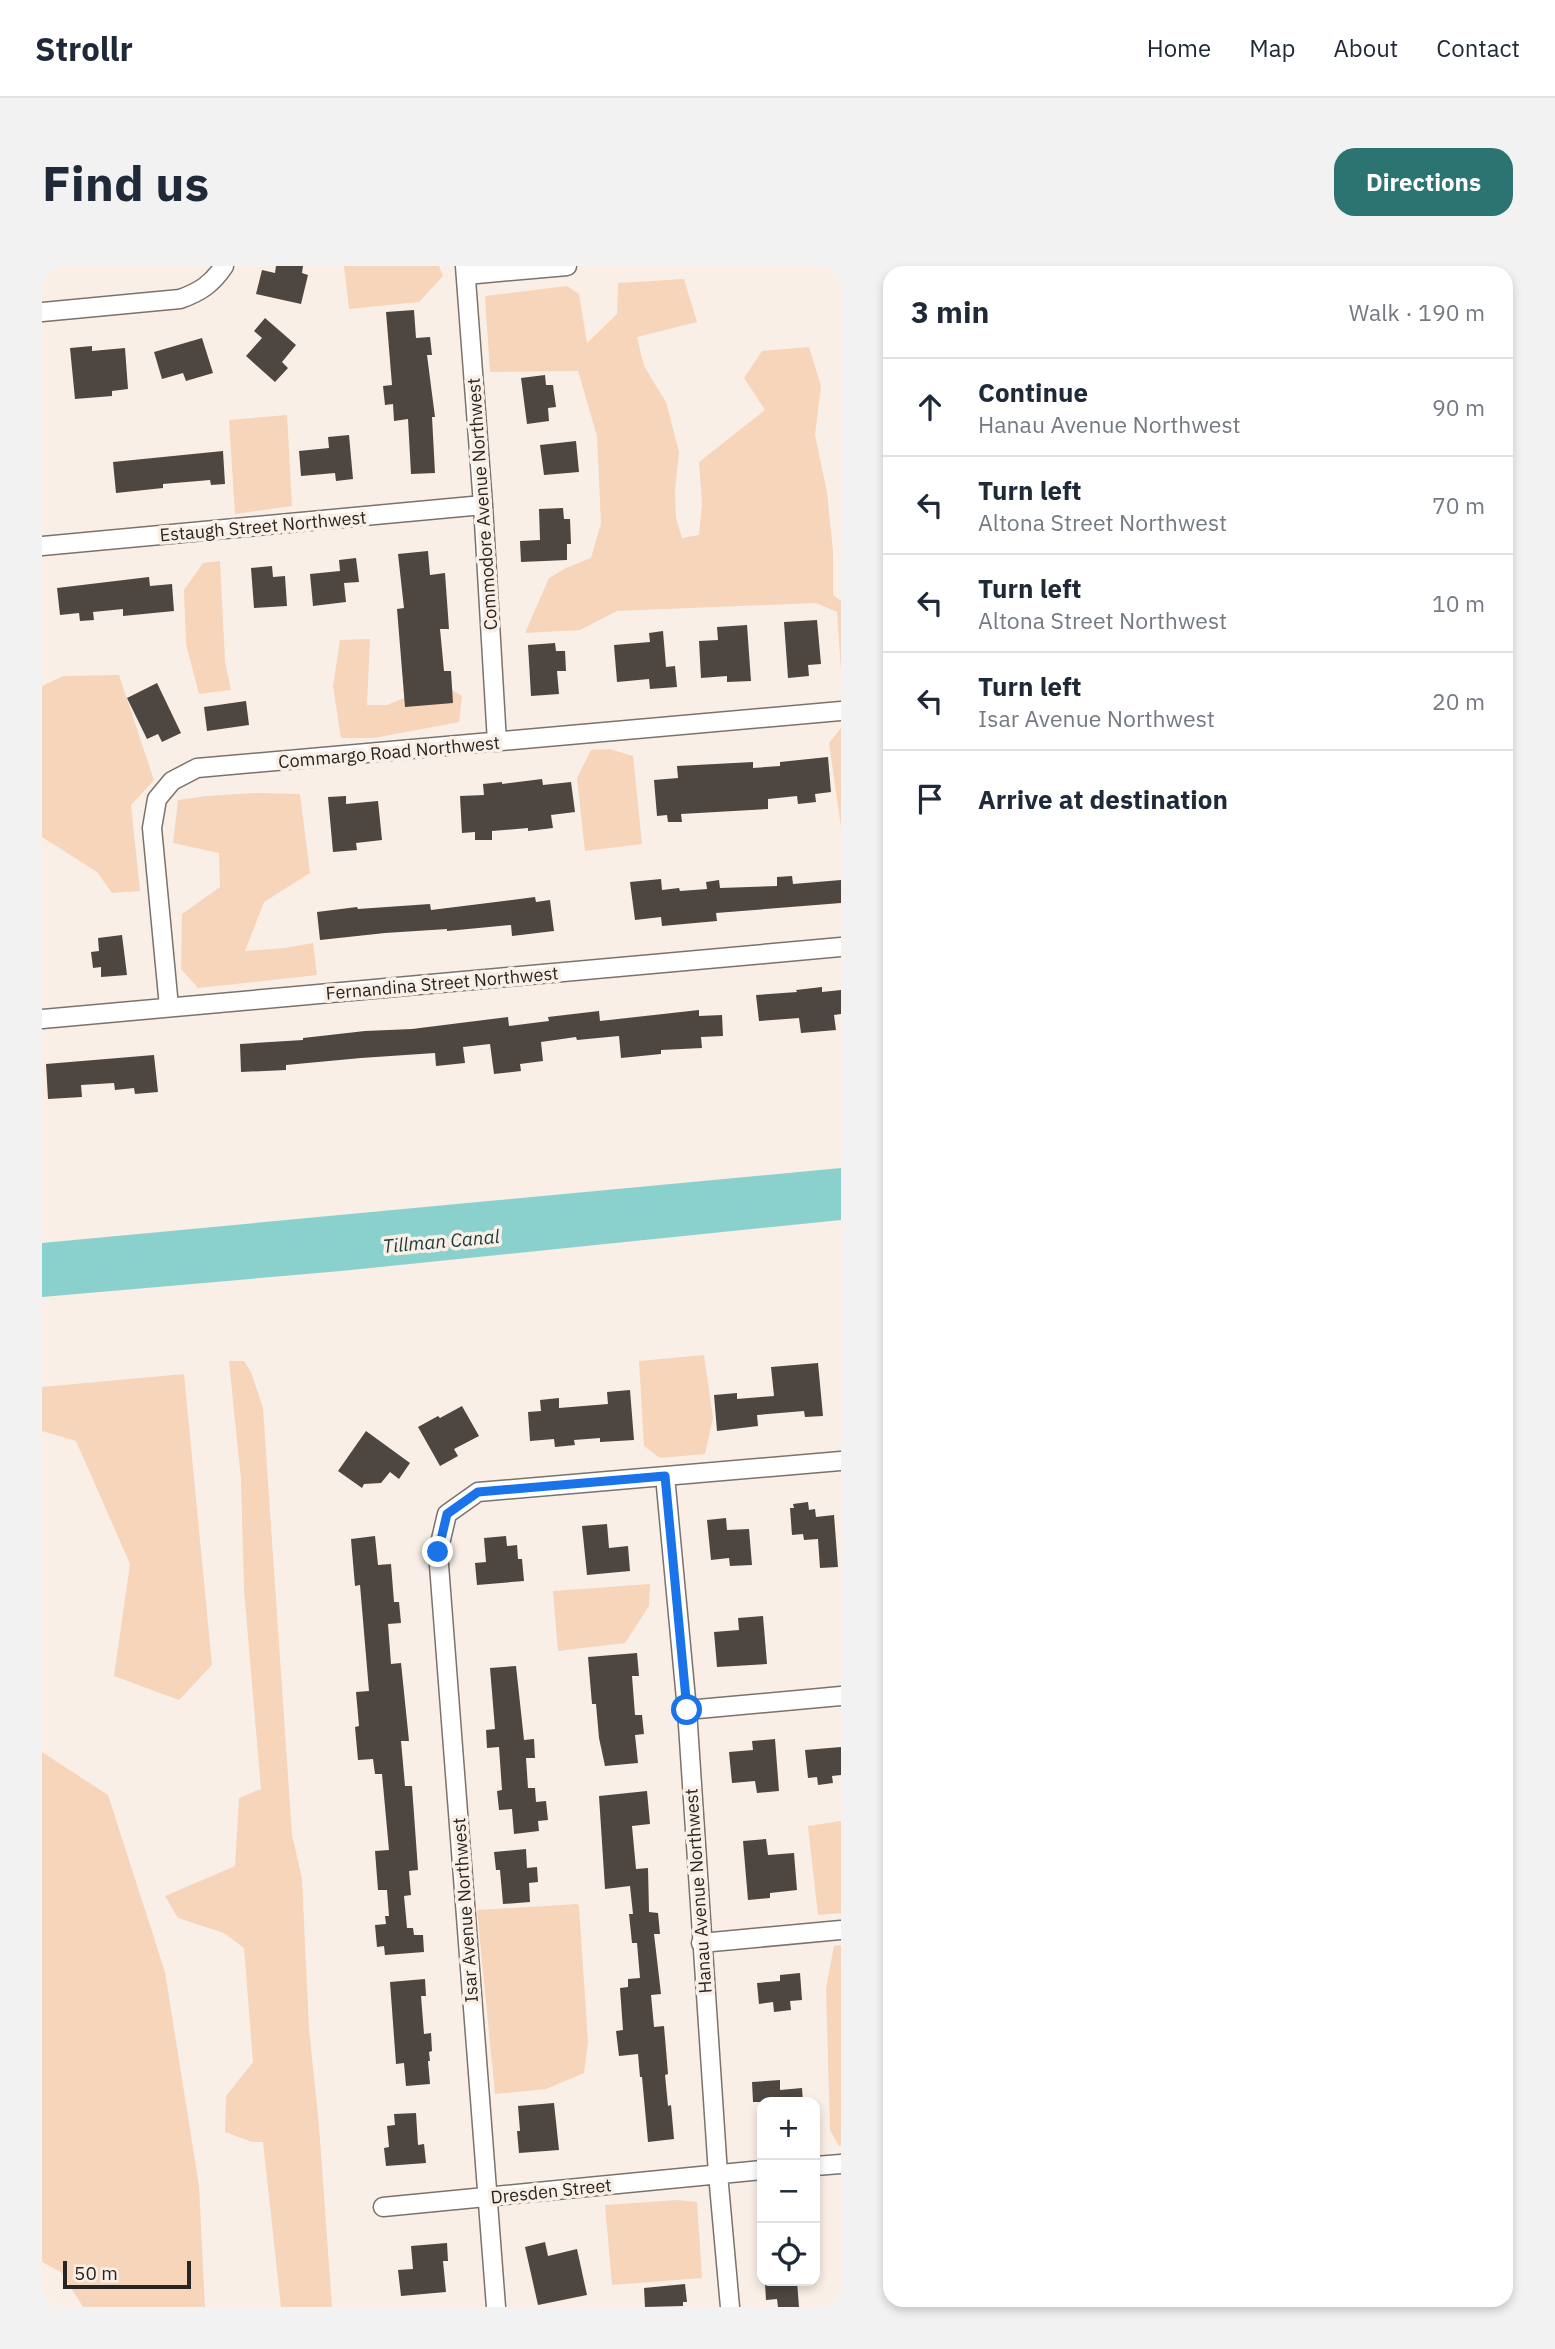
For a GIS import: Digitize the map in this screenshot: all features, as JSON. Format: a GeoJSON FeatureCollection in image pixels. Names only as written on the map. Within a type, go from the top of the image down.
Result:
{"type":"FeatureCollection","features":[{"type":"Feature","properties":{"kind":"street"},"geometry":{"type":"LineString","coordinates":[[42,312],[180,299],[198,293],[212,282],[224,266]]}},
{"type":"Feature","properties":{"kind":"street"},"geometry":{"type":"LineString","coordinates":[[466,271],[567,266]]}},
{"type":"Feature","properties":{"kind":"street","name":"Commodore Avenue Northwest"},"geometry":{"type":"LineString","coordinates":[[466,271],[497,743]]}},
{"type":"Feature","properties":{"kind":"street","name":"Estaugh Street Northwest"},"geometry":{"type":"LineString","coordinates":[[42,546],[483,505]]}},
{"type":"Feature","properties":{"kind":"street","name":"Commargo Road Northwest"},"geometry":{"type":"LineString","coordinates":[[169,1007],[152,828],[158,799],[172,781],[197,768],[841,711]]}},
{"type":"Feature","properties":{"kind":"street","name":"Fernandina Street Northwest"},"geometry":{"type":"LineString","coordinates":[[42,1019],[841,947]]}},
{"type":"Feature","properties":{"kind":"street"},"geometry":{"type":"LineString","coordinates":[[665,1476],[841,1461]]}},
{"type":"Feature","properties":{"kind":"street","name":"Isar Avenue Northwest"},"geometry":{"type":"LineString","coordinates":[[496,2307],[438,1552],[447,1514],[478,1492],[665,1476]]}},
{"type":"Feature","properties":{"kind":"street","name":"Hanau Avenue Northwest"},"geometry":{"type":"LineString","coordinates":[[665,1476],[687,1710],[701,1943],[730,2307]]}},
{"type":"Feature","properties":{"kind":"street"},"geometry":{"type":"LineString","coordinates":[[687,1710],[841,1696]]}},
{"type":"Feature","properties":{"kind":"street"},"geometry":{"type":"LineString","coordinates":[[701,1943],[841,1930]]}},
{"type":"Feature","properties":{"kind":"street"},"geometry":{"type":"LineString","coordinates":[[820,2166],[841,2164]]}},
{"type":"Feature","properties":{"kind":"street","name":"Dresden Street"},"geometry":{"type":"LineString","coordinates":[[383,2207],[757,2170]]}},
{"type":"Feature","properties":{"kind":"shaded area"},"geometry":{"type":"Polygon","coordinates":[[[344,266],[439,266],[443,276],[419,302],[349,309],[344,266]]]}},
{"type":"Feature","properties":{"kind":"shaded area"},"geometry":{"type":"Polygon","coordinates":[[[684,279],[697,322],[637,337],[644,366],[666,402],[679,452],[675,491],[676,518],[682,538],[699,535],[702,504],[699,462],[765,410],[744,378],[762,351],[809,347],[821,386],[815,435],[827,492],[833,551],[833,595],[841,601],[841,671],[837,612],[816,603],[617,611],[580,630],[525,633],[549,578],[591,558],[601,523],[597,436],[578,371],[490,372],[485,296],[567,286],[579,294],[587,343],[617,314],[618,283],[684,279]]]}},
{"type":"Feature","properties":{"kind":"shaded area"},"geometry":{"type":"Polygon","coordinates":[[[287,415],[292,506],[235,514],[229,420],[287,415]]]}},
{"type":"Feature","properties":{"kind":"shaded area"},"geometry":{"type":"Polygon","coordinates":[[[220,561],[225,661],[231,690],[199,694],[186,644],[184,590],[203,563],[220,561]]]}},
{"type":"Feature","properties":{"kind":"shaded area"},"geometry":{"type":"Polygon","coordinates":[[[370,639],[367,705],[387,705],[441,683],[462,696],[459,722],[374,738],[341,738],[333,686],[340,640],[370,639]]]}},
{"type":"Feature","properties":{"kind":"shaded area"},"geometry":{"type":"Polygon","coordinates":[[[119,675],[154,780],[131,805],[140,891],[112,893],[97,872],[42,837],[42,686],[63,676],[119,675]]]}},
{"type":"Feature","properties":{"kind":"shaded area"},"geometry":{"type":"Polygon","coordinates":[[[841,728],[841,827],[829,743],[841,728]]]}},
{"type":"Feature","properties":{"kind":"shaded area"},"geometry":{"type":"Polygon","coordinates":[[[610,749],[633,756],[642,844],[585,851],[577,778],[591,750],[610,749]]]}},
{"type":"Feature","properties":{"kind":"shaded area"},"geometry":{"type":"Polygon","coordinates":[[[258,793],[300,794],[310,873],[264,902],[245,951],[313,943],[317,975],[198,988],[181,969],[182,914],[220,887],[219,853],[173,843],[178,800],[258,793]]]}},
{"type":"Feature","properties":{"kind":"shaded area"},"geometry":{"type":"Polygon","coordinates":[[[704,1355],[713,1418],[705,1454],[660,1458],[644,1446],[639,1361],[704,1355]]]}},
{"type":"Feature","properties":{"kind":"shaded area"},"geometry":{"type":"Polygon","coordinates":[[[229,1361],[244,1361],[251,1372],[263,1408],[292,1835],[302,1879],[309,2028],[332,2307],[281,2307],[263,2142],[252,2142],[225,2132],[226,2096],[253,2062],[244,1948],[224,1933],[178,1918],[165,1896],[235,1866],[239,1798],[261,1789],[244,1590],[241,1480],[229,1361]]]}},
{"type":"Feature","properties":{"kind":"shaded area"},"geometry":{"type":"Polygon","coordinates":[[[184,1374],[212,1665],[179,1700],[114,1676],[130,1564],[76,1441],[42,1431],[42,1387],[184,1374]]]}},
{"type":"Feature","properties":{"kind":"shaded area"},"geometry":{"type":"Polygon","coordinates":[[[650,1584],[649,1606],[625,1643],[558,1651],[553,1591],[650,1584]]]}},
{"type":"Feature","properties":{"kind":"shaded area"},"geometry":{"type":"Polygon","coordinates":[[[42,1752],[108,1795],[165,1972],[199,2186],[205,2307],[83,2307],[61,2272],[42,2262],[42,1752]]]}},
{"type":"Feature","properties":{"kind":"shaded area"},"geometry":{"type":"Polygon","coordinates":[[[841,1821],[841,1913],[818,1915],[808,1826],[841,1821]]]}},
{"type":"Feature","properties":{"kind":"shaded area"},"geometry":{"type":"Polygon","coordinates":[[[577,1904],[588,2042],[584,2073],[546,2089],[495,2094],[477,1910],[577,1904]]]}},
{"type":"Feature","properties":{"kind":"shaded area"},"geometry":{"type":"Polygon","coordinates":[[[841,1945],[839,2146],[830,2130],[826,1988],[834,1946],[841,1945]]]}},
{"type":"Feature","properties":{"kind":"shaded area"},"geometry":{"type":"Polygon","coordinates":[[[677,2200],[697,2202],[702,2278],[612,2285],[605,2205],[677,2200]]]}},
{"type":"Feature","properties":{"kind":"water","name":"Tillman Canal"},"geometry":{"type":"Polygon","coordinates":[[[841,1168],[841,1220],[341,1271],[42,1297],[42,1243],[841,1168]]]}},
{"type":"Feature","properties":{"kind":"building"},"geometry":{"type":"Polygon","coordinates":[[[276,266],[303,266],[302,273],[308,275],[301,304],[256,294],[262,270],[275,273],[276,266]]]}},
{"type":"Feature","properties":{"kind":"building"},"geometry":{"type":"Polygon","coordinates":[[[414,310],[416,338],[430,337],[432,355],[427,355],[435,417],[432,417],[435,473],[411,474],[408,419],[394,421],[393,404],[385,405],[383,386],[392,385],[386,312],[414,310]]]}},
{"type":"Feature","properties":{"kind":"building"},"geometry":{"type":"Polygon","coordinates":[[[265,318],[296,345],[282,362],[288,368],[275,382],[246,356],[262,338],[254,331],[265,318]]]}},
{"type":"Feature","properties":{"kind":"building"},"geometry":{"type":"Polygon","coordinates":[[[202,338],[213,373],[186,381],[183,373],[162,379],[154,352],[202,338]]]}},
{"type":"Feature","properties":{"kind":"building"},"geometry":{"type":"Polygon","coordinates":[[[92,346],[92,351],[125,348],[128,389],[112,391],[112,396],[75,399],[70,348],[92,346]]]}},
{"type":"Feature","properties":{"kind":"building"},"geometry":{"type":"Polygon","coordinates":[[[545,375],[546,385],[553,385],[556,407],[548,408],[549,421],[527,424],[521,378],[545,375]]]}},
{"type":"Feature","properties":{"kind":"building"},"geometry":{"type":"Polygon","coordinates":[[[349,435],[353,479],[336,481],[335,473],[301,476],[299,451],[329,448],[328,437],[349,435]]]}},
{"type":"Feature","properties":{"kind":"building"},"geometry":{"type":"Polygon","coordinates":[[[576,441],[579,472],[544,475],[540,445],[576,441]]]}},
{"type":"Feature","properties":{"kind":"building"},"geometry":{"type":"Polygon","coordinates":[[[223,451],[225,484],[211,485],[210,480],[163,484],[163,488],[116,493],[113,462],[223,451]]]}},
{"type":"Feature","properties":{"kind":"building"},"geometry":{"type":"Polygon","coordinates":[[[563,508],[564,519],[570,519],[571,544],[567,544],[567,560],[521,562],[520,541],[540,540],[539,509],[563,508]]]}},
{"type":"Feature","properties":{"kind":"building"},"geometry":{"type":"Polygon","coordinates":[[[428,551],[430,575],[445,573],[449,629],[440,629],[444,671],[451,671],[453,703],[405,707],[397,609],[404,608],[398,554],[428,551]]]}},
{"type":"Feature","properties":{"kind":"building"},"geometry":{"type":"Polygon","coordinates":[[[356,558],[359,582],[344,583],[346,602],[313,606],[310,574],[340,571],[339,560],[356,558]]]}},
{"type":"Feature","properties":{"kind":"building"},"geometry":{"type":"Polygon","coordinates":[[[272,566],[273,577],[285,576],[287,606],[254,608],[251,568],[272,566]]]}},
{"type":"Feature","properties":{"kind":"building"},"geometry":{"type":"Polygon","coordinates":[[[149,577],[150,586],[172,584],[174,611],[123,616],[123,609],[93,612],[94,620],[80,621],[79,613],[60,615],[57,588],[149,577]]]}},
{"type":"Feature","properties":{"kind":"building"},"geometry":{"type":"Polygon","coordinates":[[[817,620],[821,664],[808,665],[809,676],[788,678],[784,622],[817,620]]]}},
{"type":"Feature","properties":{"kind":"building"},"geometry":{"type":"Polygon","coordinates":[[[747,625],[751,681],[727,682],[727,676],[701,678],[699,641],[718,640],[717,627],[747,625]]]}},
{"type":"Feature","properties":{"kind":"building"},"geometry":{"type":"Polygon","coordinates":[[[663,631],[666,667],[675,666],[677,687],[650,689],[649,679],[617,682],[614,645],[650,642],[649,633],[663,631]]]}},
{"type":"Feature","properties":{"kind":"building"},"geometry":{"type":"Polygon","coordinates":[[[555,643],[556,651],[565,651],[566,671],[557,671],[559,694],[531,696],[528,645],[555,643]]]}},
{"type":"Feature","properties":{"kind":"building"},"geometry":{"type":"Polygon","coordinates":[[[157,683],[181,733],[162,742],[158,734],[147,739],[127,698],[157,683]]]}},
{"type":"Feature","properties":{"kind":"building"},"geometry":{"type":"Polygon","coordinates":[[[246,701],[249,725],[207,731],[204,707],[246,701]]]}},
{"type":"Feature","properties":{"kind":"building"},"geometry":{"type":"Polygon","coordinates":[[[828,757],[831,792],[815,794],[816,802],[798,804],[797,796],[768,799],[768,809],[681,814],[682,822],[668,822],[667,815],[657,816],[654,780],[678,778],[677,766],[753,762],[753,768],[828,757]]]}},
{"type":"Feature","properties":{"kind":"building"},"geometry":{"type":"Polygon","coordinates":[[[542,779],[543,785],[571,782],[575,812],[551,815],[553,828],[492,831],[492,840],[475,840],[475,832],[462,833],[460,796],[484,795],[483,784],[542,779]]]}},
{"type":"Feature","properties":{"kind":"building"},"geometry":{"type":"Polygon","coordinates":[[[346,796],[346,804],[378,801],[382,840],[356,843],[357,850],[333,852],[328,797],[346,796]]]}},
{"type":"Feature","properties":{"kind":"building"},"geometry":{"type":"Polygon","coordinates":[[[792,876],[793,884],[841,880],[841,903],[716,913],[717,921],[662,926],[661,917],[635,920],[630,882],[661,879],[662,890],[679,888],[680,891],[707,889],[706,882],[719,880],[720,888],[777,886],[777,877],[792,876]]]}},
{"type":"Feature","properties":{"kind":"building"},"geometry":{"type":"Polygon","coordinates":[[[535,897],[536,902],[550,900],[554,931],[512,936],[511,925],[320,940],[317,912],[357,907],[430,904],[431,910],[535,897]]]}},
{"type":"Feature","properties":{"kind":"building"},"geometry":{"type":"Polygon","coordinates":[[[122,935],[127,975],[101,977],[101,967],[93,968],[91,952],[99,951],[98,938],[122,935]]]}},
{"type":"Feature","properties":{"kind":"building"},"geometry":{"type":"Polygon","coordinates":[[[822,987],[822,992],[841,990],[841,1014],[834,1015],[836,1030],[801,1033],[799,1018],[759,1021],[756,995],[822,987]]]}},
{"type":"Feature","properties":{"kind":"building"},"geometry":{"type":"Polygon","coordinates":[[[699,1010],[699,1016],[722,1015],[723,1036],[701,1037],[702,1048],[661,1050],[661,1054],[621,1058],[619,1036],[577,1040],[576,1037],[541,1042],[543,1061],[520,1064],[521,1071],[494,1074],[490,1044],[463,1047],[465,1063],[436,1066],[435,1053],[286,1065],[286,1070],[241,1072],[240,1044],[303,1040],[508,1017],[509,1026],[549,1021],[548,1017],[599,1011],[600,1021],[699,1010]]]}},
{"type":"Feature","properties":{"kind":"building"},"geometry":{"type":"Polygon","coordinates":[[[154,1055],[158,1092],[135,1094],[134,1088],[115,1090],[114,1083],[81,1085],[82,1097],[48,1099],[46,1064],[154,1055]]]}},
{"type":"Feature","properties":{"kind":"building"},"geometry":{"type":"Polygon","coordinates":[[[818,1363],[823,1416],[805,1417],[804,1411],[757,1415],[758,1426],[717,1431],[714,1395],[737,1393],[737,1399],[774,1396],[771,1367],[818,1363]]]}},
{"type":"Feature","properties":{"kind":"building"},"geometry":{"type":"Polygon","coordinates":[[[630,1390],[634,1440],[574,1440],[575,1445],[555,1447],[554,1439],[530,1441],[528,1412],[541,1411],[540,1400],[559,1398],[559,1408],[608,1404],[607,1392],[630,1390]]]}},
{"type":"Feature","properties":{"kind":"building"},"geometry":{"type":"Polygon","coordinates":[[[462,1406],[479,1436],[454,1449],[458,1456],[440,1466],[418,1427],[462,1406]]]}},
{"type":"Feature","properties":{"kind":"building"},"geometry":{"type":"Polygon","coordinates":[[[366,1431],[410,1463],[399,1479],[390,1472],[381,1483],[364,1484],[362,1488],[338,1471],[366,1431]]]}},
{"type":"Feature","properties":{"kind":"building"},"geometry":{"type":"Polygon","coordinates":[[[808,1502],[809,1510],[815,1509],[816,1517],[834,1515],[838,1567],[820,1568],[818,1539],[804,1540],[803,1534],[792,1535],[790,1508],[794,1508],[793,1504],[808,1502]]]}},
{"type":"Feature","properties":{"kind":"building"},"geometry":{"type":"Polygon","coordinates":[[[726,1518],[727,1530],[749,1529],[752,1565],[730,1566],[729,1558],[711,1560],[707,1520],[726,1518]]]}},
{"type":"Feature","properties":{"kind":"building"},"geometry":{"type":"Polygon","coordinates":[[[607,1524],[609,1548],[628,1546],[630,1571],[587,1575],[582,1526],[607,1524]]]}},
{"type":"Feature","properties":{"kind":"building"},"geometry":{"type":"Polygon","coordinates":[[[375,1536],[378,1565],[391,1564],[394,1602],[399,1602],[401,1623],[388,1624],[391,1664],[401,1663],[409,1741],[401,1741],[405,1786],[412,1786],[418,1870],[409,1871],[411,1895],[404,1896],[407,1928],[413,1928],[414,1935],[423,1935],[424,1952],[385,1955],[384,1946],[377,1947],[375,1925],[386,1924],[385,1916],[389,1916],[387,1890],[378,1890],[375,1851],[389,1850],[382,1774],[375,1774],[373,1759],[358,1760],[355,1727],[359,1726],[356,1692],[369,1691],[360,1585],[355,1586],[351,1539],[375,1536]]]}},
{"type":"Feature","properties":{"kind":"building"},"geometry":{"type":"Polygon","coordinates":[[[506,1536],[507,1546],[517,1545],[518,1559],[522,1559],[524,1581],[477,1585],[475,1563],[486,1562],[484,1538],[506,1536]]]}},
{"type":"Feature","properties":{"kind":"building"},"geometry":{"type":"Polygon","coordinates":[[[763,1616],[767,1664],[717,1667],[714,1632],[739,1630],[738,1618],[763,1616]]]}},
{"type":"Feature","properties":{"kind":"building"},"geometry":{"type":"Polygon","coordinates":[[[637,1653],[639,1676],[632,1676],[635,1715],[642,1715],[644,1734],[635,1735],[638,1763],[605,1766],[596,1704],[592,1704],[588,1657],[637,1653]]]}},
{"type":"Feature","properties":{"kind":"building"},"geometry":{"type":"Polygon","coordinates":[[[516,1666],[524,1740],[534,1739],[535,1758],[526,1758],[528,1788],[535,1788],[536,1802],[546,1801],[548,1820],[538,1821],[539,1831],[514,1834],[512,1809],[499,1810],[497,1791],[502,1790],[499,1747],[487,1748],[486,1730],[495,1729],[490,1668],[516,1666]]]}},
{"type":"Feature","properties":{"kind":"building"},"geometry":{"type":"Polygon","coordinates":[[[775,1739],[779,1791],[757,1793],[755,1781],[732,1783],[729,1752],[753,1750],[752,1741],[775,1739]]]}},
{"type":"Feature","properties":{"kind":"building"},"geometry":{"type":"Polygon","coordinates":[[[841,1747],[841,1775],[832,1776],[833,1783],[818,1785],[817,1777],[808,1778],[805,1750],[841,1747]]]}},
{"type":"Feature","properties":{"kind":"building"},"geometry":{"type":"Polygon","coordinates":[[[647,1791],[650,1824],[632,1826],[636,1869],[648,1868],[649,1912],[658,1913],[660,1934],[654,1934],[661,1994],[651,1995],[654,2027],[664,2026],[668,2074],[665,2075],[674,2139],[648,2142],[638,2054],[619,2056],[616,2031],[623,2030],[620,1988],[628,1987],[628,1979],[640,1978],[637,1943],[632,1943],[630,1886],[605,1889],[599,1796],[647,1791]]]}},
{"type":"Feature","properties":{"kind":"building"},"geometry":{"type":"Polygon","coordinates":[[[766,1839],[768,1855],[794,1853],[797,1890],[770,1893],[770,1898],[748,1900],[743,1841],[766,1839]]]}},
{"type":"Feature","properties":{"kind":"building"},"geometry":{"type":"Polygon","coordinates":[[[526,1849],[527,1868],[537,1867],[538,1882],[529,1883],[530,1902],[503,1904],[500,1870],[496,1870],[494,1852],[526,1849]]]}},
{"type":"Feature","properties":{"kind":"building"},"geometry":{"type":"Polygon","coordinates":[[[800,1973],[802,2000],[790,2001],[791,2010],[774,2012],[773,2002],[759,2004],[757,1983],[780,1981],[780,1975],[800,1973]]]}},
{"type":"Feature","properties":{"kind":"building"},"geometry":{"type":"Polygon","coordinates":[[[425,1979],[426,1996],[421,1996],[424,2034],[431,2033],[432,2051],[429,2052],[428,2061],[430,2084],[406,2086],[404,2063],[396,2064],[390,1982],[425,1979]]]}},
{"type":"Feature","properties":{"kind":"building"},"geometry":{"type":"Polygon","coordinates":[[[780,2080],[780,2090],[802,2088],[803,2097],[757,2097],[757,2102],[753,2102],[752,2082],[780,2080]]]}},
{"type":"Feature","properties":{"kind":"building"},"geometry":{"type":"Polygon","coordinates":[[[554,2103],[559,2150],[519,2153],[518,2106],[554,2103]]]}},
{"type":"Feature","properties":{"kind":"building"},"geometry":{"type":"Polygon","coordinates":[[[416,2113],[418,2145],[424,2144],[426,2163],[386,2166],[384,2148],[389,2147],[387,2126],[395,2125],[394,2114],[416,2113]]]}},
{"type":"Feature","properties":{"kind":"building"},"geometry":{"type":"Polygon","coordinates":[[[545,2242],[548,2256],[577,2249],[587,2295],[538,2305],[525,2247],[545,2242]]]}},
{"type":"Feature","properties":{"kind":"building"},"geometry":{"type":"Polygon","coordinates":[[[447,2243],[448,2261],[443,2261],[446,2292],[401,2296],[398,2270],[413,2269],[411,2246],[447,2243]]]}},
{"type":"Feature","properties":{"kind":"building"},"geometry":{"type":"Polygon","coordinates":[[[685,2284],[687,2302],[683,2302],[683,2306],[645,2307],[644,2288],[685,2284]]]}},
{"type":"Feature","properties":{"kind":"building"},"geometry":{"type":"Polygon","coordinates":[[[765,2286],[797,2286],[799,2307],[778,2307],[777,2299],[766,2300],[765,2286]]]}},
{"type":"Feature","properties":{"kind":"route"},"geometry":{"type":"LineString","coordinates":[[438,1552],[447,1514],[478,1492],[665,1476],[687,1710]]}}]}
